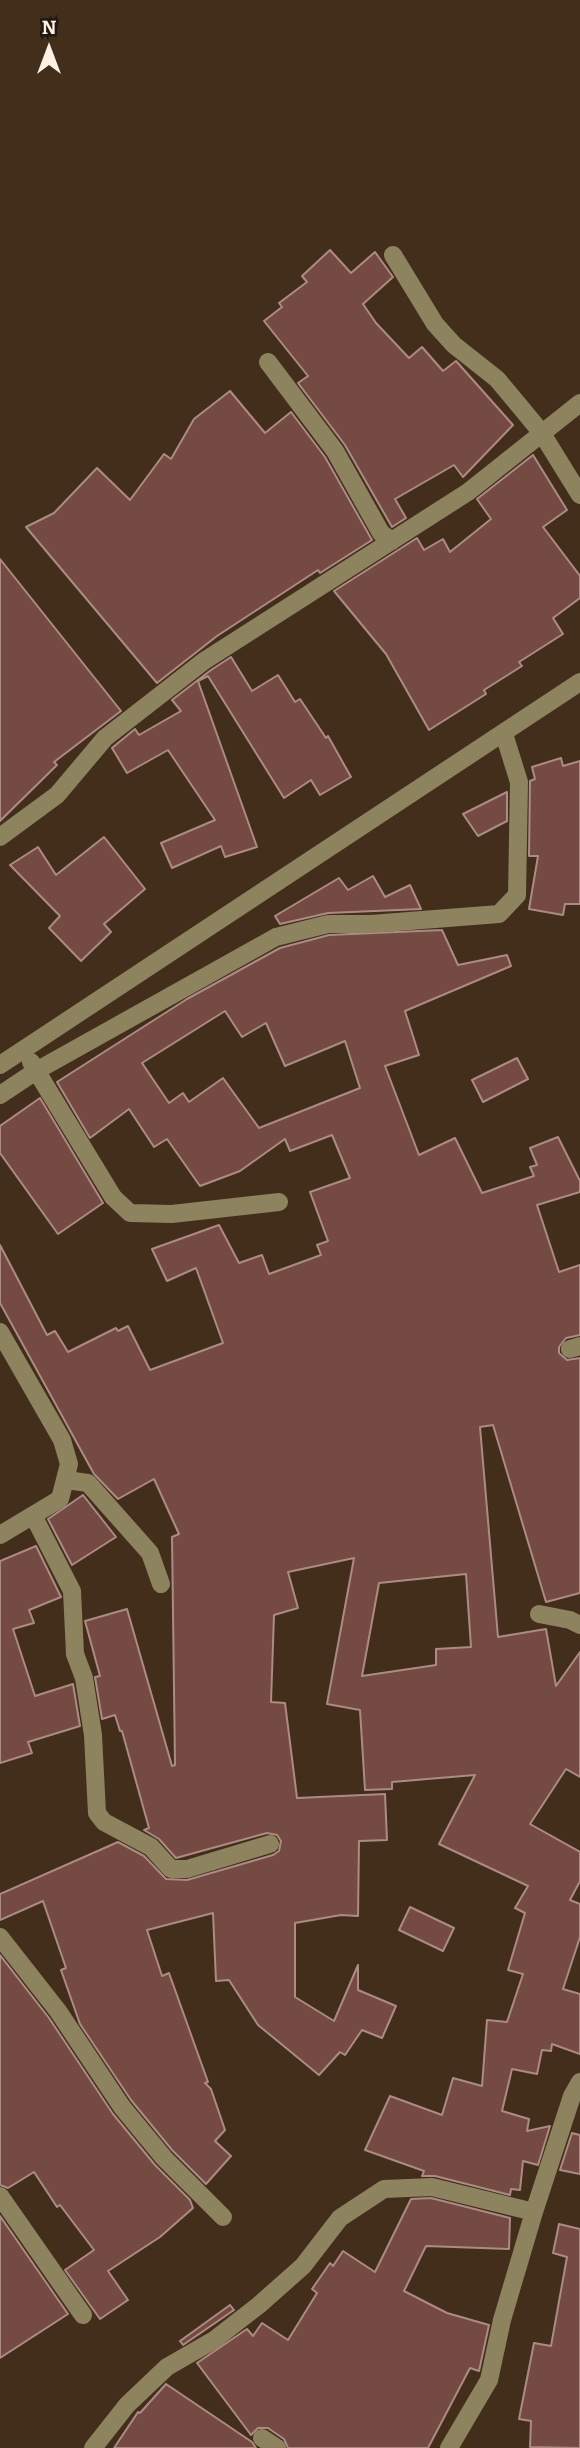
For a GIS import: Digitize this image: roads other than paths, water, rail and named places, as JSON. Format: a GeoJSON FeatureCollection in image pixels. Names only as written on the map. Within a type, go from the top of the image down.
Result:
{"type":"FeatureCollection","features":[{"type":"Feature","properties":{"kind":"street"},"geometry":{"type":"LineString","coordinates":[[393,255],[435,324],[454,345],[497,379],[541,432],[580,495]]}},
{"type":"Feature","properties":{"kind":"street"},"geometry":{"type":"LineString","coordinates":[[268,362],[335,451],[381,533],[392,541]]}},
{"type":"Feature","properties":{"kind":"street"},"geometry":{"type":"LineString","coordinates":[[0,837],[57,795],[105,738],[204,661],[468,492],[580,403]]}},
{"type":"Feature","properties":{"kind":"street"},"geometry":{"type":"LineString","coordinates":[[0,1065],[580,682]]}},
{"type":"Feature","properties":{"kind":"street"},"geometry":{"type":"LineString","coordinates":[[0,1095],[36,1071],[276,937],[328,924],[371,924],[499,914],[517,895],[519,782],[504,734]]}},
{"type":"Feature","properties":{"kind":"street"},"geometry":{"type":"LineString","coordinates":[[23,1050],[113,1197],[131,1213],[172,1214],[279,1202]]}},
{"type":"Feature","properties":{"kind":"street"},"geometry":{"type":"LineString","coordinates":[[0,1332],[62,1440],[69,1464],[60,1499],[0,1535]]}},
{"type":"Feature","properties":{"kind":"street"},"geometry":{"type":"LineString","coordinates":[[66,1480],[88,1483],[150,1553],[161,1584]]}},
{"type":"Feature","properties":{"kind":"street"},"geometry":{"type":"LineString","coordinates":[[34,1517],[72,1591],[75,1654],[84,1678],[93,1735],[97,1813],[104,1822],[151,1847],[171,1869],[187,1869],[270,1844]]}},
{"type":"Feature","properties":{"kind":"street"},"geometry":{"type":"LineString","coordinates":[[539,1614],[570,1619],[580,1625]]}},
{"type":"Feature","properties":{"kind":"street"},"geometry":{"type":"LineString","coordinates":[[0,1937],[58,2011],[122,2107],[164,2158],[223,2217]]}},
{"type":"Feature","properties":{"kind":"street"},"geometry":{"type":"LineString","coordinates":[[449,2448],[489,2380],[502,2319],[534,2212],[572,2096],[580,2082]]}},
{"type":"Feature","properties":{"kind":"street"},"geometry":{"type":"LineString","coordinates":[[98,2446],[127,2405],[167,2367],[214,2340],[259,2305],[303,2266],[340,2218],[384,2189],[432,2187],[534,2212]]}},
{"type":"Feature","properties":{"kind":"street"},"geometry":{"type":"LineString","coordinates":[[0,2196],[83,2315]]}}]}
